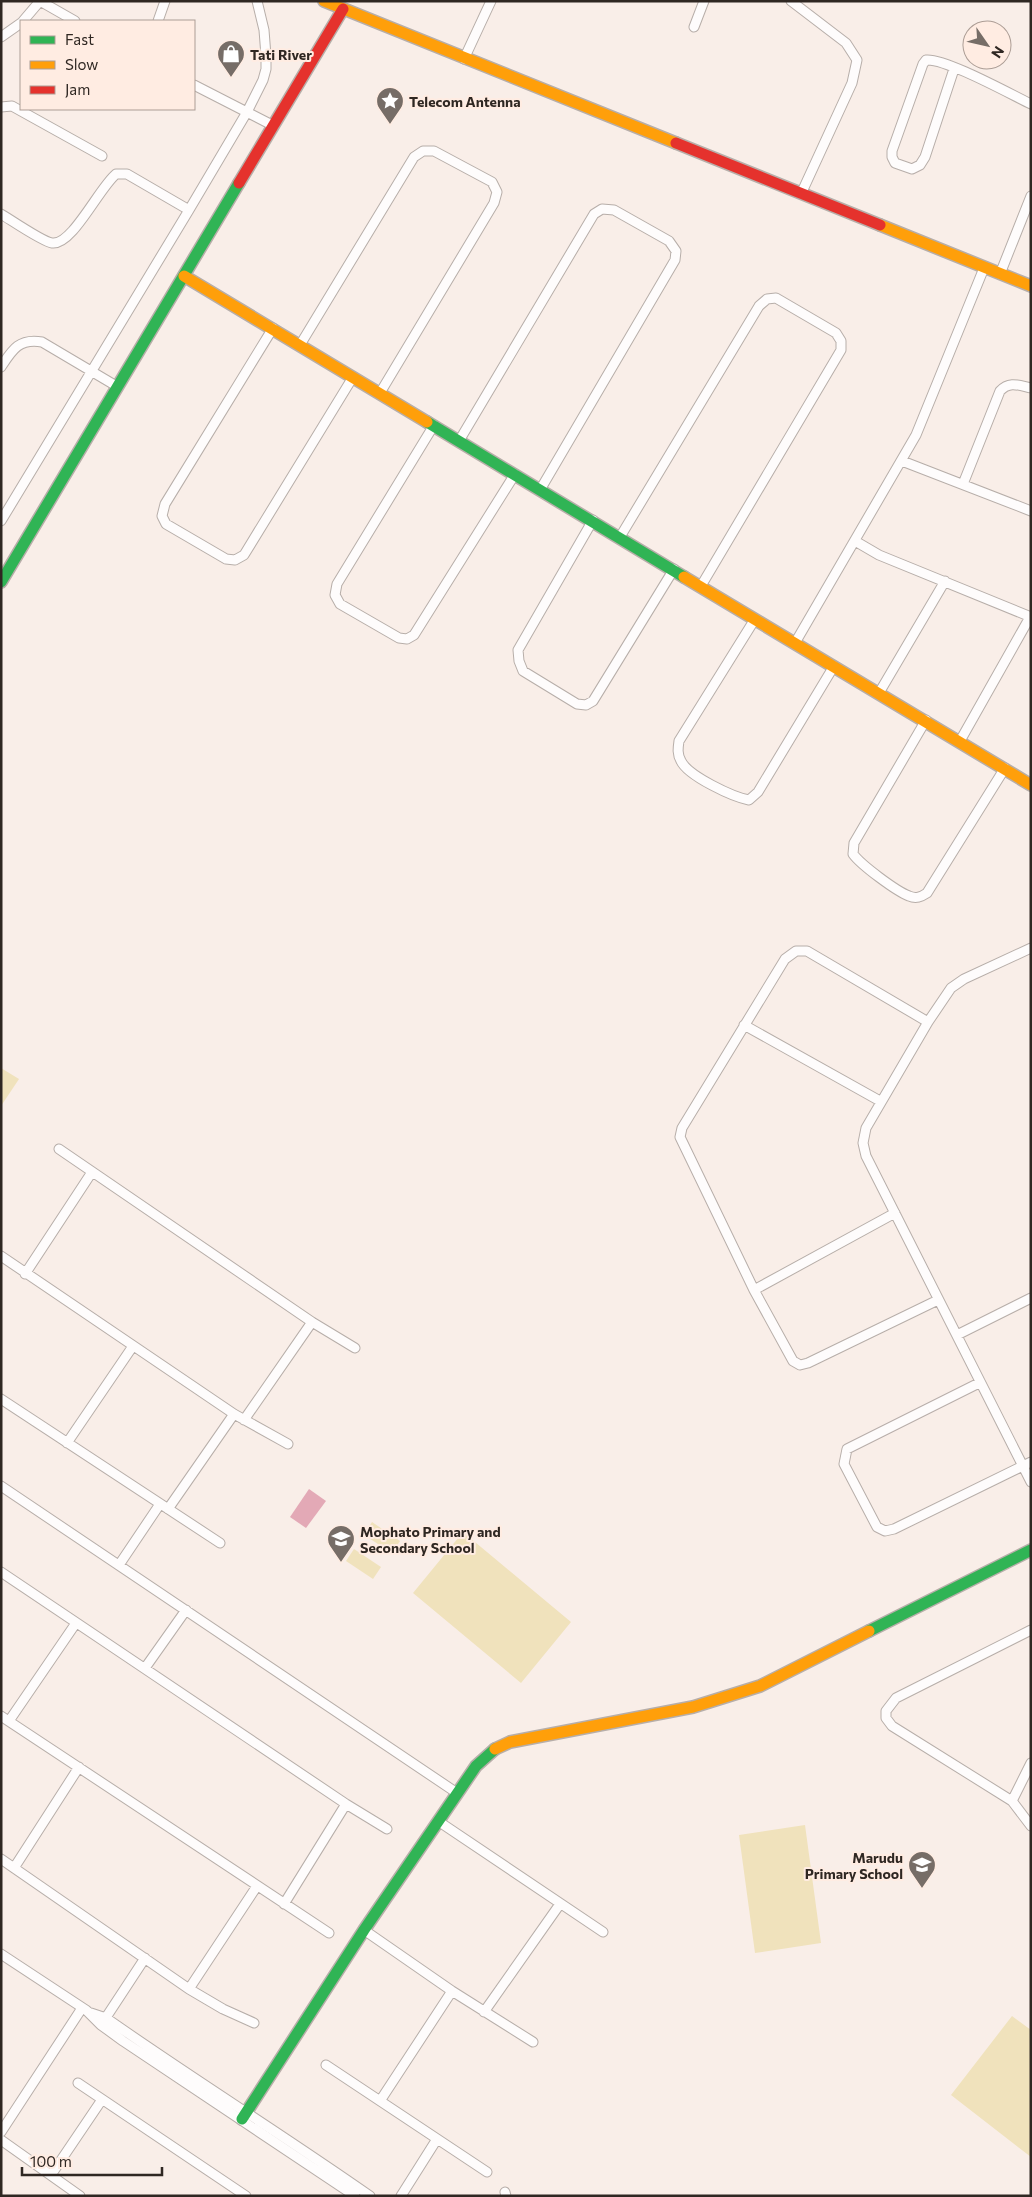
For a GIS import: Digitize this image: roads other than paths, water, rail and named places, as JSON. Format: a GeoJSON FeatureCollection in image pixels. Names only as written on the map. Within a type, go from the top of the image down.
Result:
{"type":"FeatureCollection","features":[{"type":"Feature","properties":{"kind":"street"},"geometry":{"type":"LineString","coordinates":[[24,20],[40,1],[73,20]]}},
{"type":"Feature","properties":{"kind":"street"},"geometry":{"type":"LineString","coordinates":[[55,10],[60,1]]}},
{"type":"Feature","properties":{"kind":"street"},"geometry":{"type":"LineString","coordinates":[[158,20],[165,1]]}},
{"type":"Feature","properties":{"kind":"street"},"geometry":{"type":"LineString","coordinates":[[1,521],[247,112],[266,69],[264,30],[257,1]]}},
{"type":"Feature","properties":{"kind":"street"},"geometry":{"type":"LineString","coordinates":[[324,1],[1031,286]]}},
{"type":"Feature","properties":{"kind":"street"},"geometry":{"type":"LineString","coordinates":[[464,59],[491,1]]}},
{"type":"Feature","properties":{"kind":"street"},"geometry":{"type":"LineString","coordinates":[[694,27],[704,1]]}},
{"type":"Feature","properties":{"kind":"street"},"geometry":{"type":"LineString","coordinates":[[791,1],[846,43],[857,60],[852,83],[801,194]]}},
{"type":"Feature","properties":{"kind":"street"},"geometry":{"type":"LineString","coordinates":[[1,582],[342,9]]}},
{"type":"Feature","properties":{"kind":"street"},"geometry":{"type":"LineString","coordinates":[[1,37],[20,23]]}},
{"type":"Feature","properties":{"kind":"street"},"geometry":{"type":"LineString","coordinates":[[954,69],[925,157],[920,165],[912,169],[895,163],[892,157],[892,150],[926,60],[932,60],[954,69],[1031,104]]}},
{"type":"Feature","properties":{"kind":"street"},"geometry":{"type":"LineString","coordinates":[[195,86],[274,126]]}},
{"type":"Feature","properties":{"kind":"street"},"geometry":{"type":"LineString","coordinates":[[1,107],[12,106],[102,156]]}},
{"type":"Feature","properties":{"kind":"street"},"geometry":{"type":"LineString","coordinates":[[300,345],[414,157],[423,151],[434,151],[492,182],[497,192],[494,203],[380,393]]}},
{"type":"Feature","properties":{"kind":"street"},"geometry":{"type":"LineString","coordinates":[[1,214],[52,243],[63,242],[72,234],[106,182],[116,174],[128,174],[189,210]]}},
{"type":"Feature","properties":{"kind":"street"},"geometry":{"type":"LineString","coordinates":[[1000,274],[1031,196]]}},
{"type":"Feature","properties":{"kind":"street"},"geometry":{"type":"LineString","coordinates":[[459,441],[594,214],[602,209],[614,210],[669,241],[676,251],[675,260],[540,490]]}},
{"type":"Feature","properties":{"kind":"street"},"geometry":{"type":"LineString","coordinates":[[795,643],[902,461],[927,408],[984,268]]}},
{"type":"Feature","properties":{"kind":"street"},"geometry":{"type":"LineString","coordinates":[[184,276],[960,740],[1031,785]]}},
{"type":"Feature","properties":{"kind":"street"},"geometry":{"type":"LineString","coordinates":[[620,538],[759,306],[767,299],[776,298],[836,333],[841,340],[841,350],[701,586]]}},
{"type":"Feature","properties":{"kind":"street"},"geometry":{"type":"LineString","coordinates":[[273,328],[165,504],[162,516],[166,524],[226,559],[235,560],[244,555],[353,377]]}},
{"type":"Feature","properties":{"kind":"street"},"geometry":{"type":"LineString","coordinates":[[1,367],[12,348],[22,342],[32,340],[42,342],[118,387]]}},
{"type":"Feature","properties":{"kind":"street"},"geometry":{"type":"LineString","coordinates":[[962,484],[1000,391],[1005,385],[1012,383],[1031,388]]}},
{"type":"Feature","properties":{"kind":"street"},"geometry":{"type":"LineString","coordinates":[[434,425],[337,584],[335,595],[340,604],[398,638],[407,639],[414,635],[515,474]]}},
{"type":"Feature","properties":{"kind":"street"},"geometry":{"type":"LineString","coordinates":[[902,461],[1031,511]]}},
{"type":"Feature","properties":{"kind":"street"},"geometry":{"type":"LineString","coordinates":[[593,520],[518,650],[523,672],[577,704],[586,705],[593,701],[674,569]]}},
{"type":"Feature","properties":{"kind":"street"},"geometry":{"type":"LineString","coordinates":[[855,541],[879,554],[1030,617],[960,740]]}},
{"type":"Feature","properties":{"kind":"street"},"geometry":{"type":"LineString","coordinates":[[879,693],[945,581]]}},
{"type":"Feature","properties":{"kind":"street"},"geometry":{"type":"LineString","coordinates":[[755,619],[679,742],[679,757],[688,770],[736,798],[749,800],[758,792],[834,666]]}},
{"type":"Feature","properties":{"kind":"street"},"geometry":{"type":"LineString","coordinates":[[926,720],[854,843],[853,854],[860,863],[909,897],[919,898],[927,893],[1005,768]]}},
{"type":"Feature","properties":{"kind":"street"},"geometry":{"type":"LineString","coordinates":[[1031,948],[964,979],[951,988],[880,1101],[866,1128],[863,1143],[866,1156],[979,1382],[1027,1465],[1031,1482]]}},
{"type":"Feature","properties":{"kind":"street"},"geometry":{"type":"LineString","coordinates":[[928,1022],[807,951],[796,951],[785,959],[682,1128],[680,1137],[754,1290],[790,1359],[800,1365],[808,1363],[938,1300]]}},
{"type":"Feature","properties":{"kind":"street"},"geometry":{"type":"LineString","coordinates":[[744,1025],[880,1101]]}},
{"type":"Feature","properties":{"kind":"street"},"geometry":{"type":"LineString","coordinates":[[59,1149],[312,1322],[355,1348]]}},
{"type":"Feature","properties":{"kind":"street"},"geometry":{"type":"LineString","coordinates":[[25,1274],[92,1172]]}},
{"type":"Feature","properties":{"kind":"street"},"geometry":{"type":"LineString","coordinates":[[754,1290],[895,1213]]}},
{"type":"Feature","properties":{"kind":"street"},"geometry":{"type":"LineString","coordinates":[[1,1256],[234,1414],[288,1444]]}},
{"type":"Feature","properties":{"kind":"street"},"geometry":{"type":"LineString","coordinates":[[957,1335],[1031,1298]]}},
{"type":"Feature","properties":{"kind":"street"},"geometry":{"type":"LineString","coordinates":[[244,1420],[312,1322]]}},
{"type":"Feature","properties":{"kind":"street"},"geometry":{"type":"LineString","coordinates":[[67,1443],[133,1346]]}},
{"type":"Feature","properties":{"kind":"street"},"geometry":{"type":"LineString","coordinates":[[979,1382],[847,1449],[844,1459],[846,1469],[877,1527],[886,1531],[894,1529],[1027,1465]]}},
{"type":"Feature","properties":{"kind":"street"},"geometry":{"type":"LineString","coordinates":[[1,1398],[220,1543]]}},
{"type":"Feature","properties":{"kind":"street"},"geometry":{"type":"LineString","coordinates":[[168,1509],[234,1414]]}},
{"type":"Feature","properties":{"kind":"street"},"geometry":{"type":"LineString","coordinates":[[1,1486],[457,1793]]}},
{"type":"Feature","properties":{"kind":"street"},"geometry":{"type":"LineString","coordinates":[[119,1565],[160,1504]]}},
{"type":"Feature","properties":{"kind":"street"},"geometry":{"type":"LineString","coordinates":[[244,2115],[364,1930],[457,1793],[484,1757],[501,1745],[693,1707],[760,1686],[1031,1550]]}},
{"type":"Feature","properties":{"kind":"street"},"geometry":{"type":"LineString","coordinates":[[1,1572],[346,1804],[387,1829]]}},
{"type":"Feature","properties":{"kind":"street"},"geometry":{"type":"LineString","coordinates":[[145,1668],[186,1610]]}},
{"type":"Feature","properties":{"kind":"street"},"geometry":{"type":"LineString","coordinates":[[76,1623],[5,1719],[79,1766],[329,1933]]}},
{"type":"Feature","properties":{"kind":"street"},"geometry":{"type":"LineString","coordinates":[[1031,1630],[896,1698],[886,1711],[886,1718],[892,1726],[1012,1801],[1031,1826]]}},
{"type":"Feature","properties":{"kind":"street"},"geometry":{"type":"LineString","coordinates":[[1012,1801],[1031,1763]]}},
{"type":"Feature","properties":{"kind":"street"},"geometry":{"type":"LineString","coordinates":[[14,1868],[79,1766]]}},
{"type":"Feature","properties":{"kind":"street"},"geometry":{"type":"LineString","coordinates":[[284,1904],[346,1804]]}},
{"type":"Feature","properties":{"kind":"street"},"geometry":{"type":"LineString","coordinates":[[438,1821],[603,1932]]}},
{"type":"Feature","properties":{"kind":"street"},"geometry":{"type":"LineString","coordinates":[[1,1858],[189,1989],[223,2009],[254,2022]]}},
{"type":"Feature","properties":{"kind":"street"},"geometry":{"type":"LineString","coordinates":[[189,1989],[257,1886]]}},
{"type":"Feature","properties":{"kind":"street"},"geometry":{"type":"LineString","coordinates":[[484,2012],[560,1904]]}},
{"type":"Feature","properties":{"kind":"street"},"geometry":{"type":"LineString","coordinates":[[364,1930],[452,1991],[533,2042]]}},
{"type":"Feature","properties":{"kind":"street"},"geometry":{"type":"LineString","coordinates":[[1,1954],[103,2022],[188,2075],[355,2194],[370,2196]]}},
{"type":"Feature","properties":{"kind":"street"},"geometry":{"type":"LineString","coordinates":[[103,2022],[145,1958]]}},
{"type":"Feature","properties":{"kind":"street"},"geometry":{"type":"LineString","coordinates":[[380,2101],[452,1991]]}},
{"type":"Feature","properties":{"kind":"street"},"geometry":{"type":"LineString","coordinates":[[1,2132],[86,2010]]}},
{"type":"Feature","properties":{"kind":"street"},"geometry":{"type":"LineString","coordinates":[[326,2065],[487,2172]]}},
{"type":"Feature","properties":{"kind":"street"},"geometry":{"type":"LineString","coordinates":[[78,2084],[246,2196]]}},
{"type":"Feature","properties":{"kind":"street"},"geometry":{"type":"LineString","coordinates":[[52,2175],[101,2100]]}},
{"type":"Feature","properties":{"kind":"street"},"geometry":{"type":"LineString","coordinates":[[401,2196],[437,2139]]}},
{"type":"Feature","properties":{"kind":"street"},"geometry":{"type":"LineString","coordinates":[[1,2140],[80,2196]]}},
{"type":"Feature","properties":{"kind":"place","name":"Tati River"},"geometry":{"type":"Point","coordinates":[231,78]}},
{"type":"Feature","properties":{"kind":"place","name":"Telecom Antenna"},"geometry":{"type":"Point","coordinates":[390,125]}},
{"type":"Feature","properties":{"kind":"place","name":"Mophato Primary and Secondary School"},"geometry":{"type":"Point","coordinates":[341,1563]}},
{"type":"Feature","properties":{"kind":"place","name":"Marudu Primary School"},"geometry":{"type":"Point","coordinates":[922,1889]}}]}
